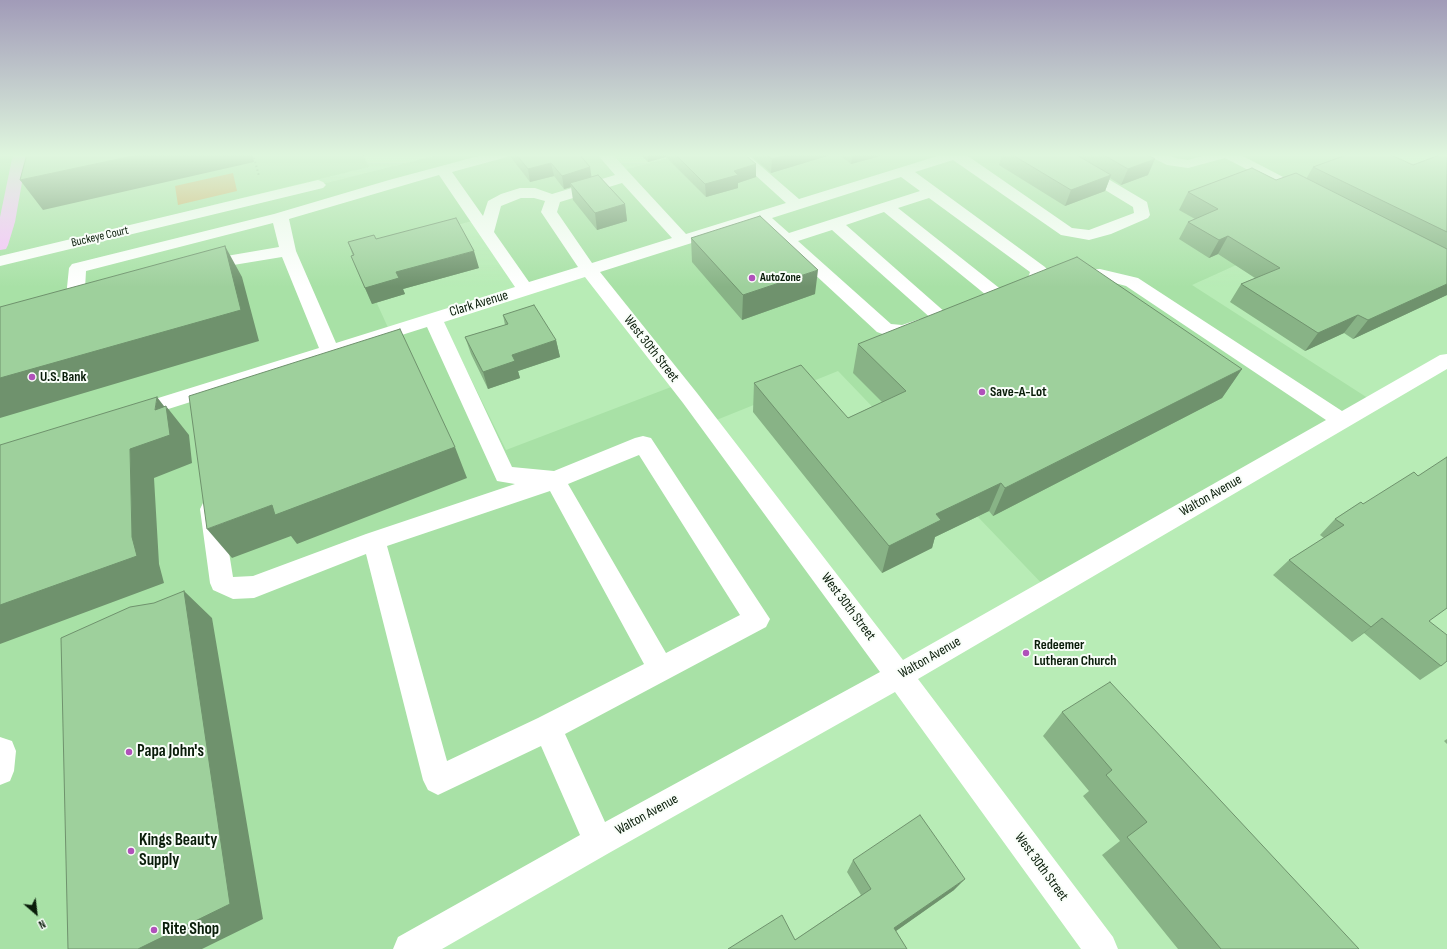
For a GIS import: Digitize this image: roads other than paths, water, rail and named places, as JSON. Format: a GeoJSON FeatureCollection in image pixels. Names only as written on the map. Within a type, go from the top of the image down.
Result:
{"type":"FeatureCollection","features":[{"type":"Feature","properties":{"kind":"main road"},"geometry":{"type":"LineString","coordinates":[[0,245],[3,222],[9,198]]}},
{"type":"Feature","properties":{"kind":"street","name":"Buckeye Court"},"geometry":{"type":"LineString","coordinates":[[0,261],[262,198]]}},
{"type":"Feature","properties":{"kind":"street"},"geometry":{"type":"LineString","coordinates":[[112,288],[75,298],[78,268],[280,217],[345,198]]}},
{"type":"Feature","properties":{"kind":"street"},"geometry":{"type":"LineString","coordinates":[[463,198],[526,290]]}},
{"type":"Feature","properties":{"kind":"street"},"geometry":{"type":"LineString","coordinates":[[486,231],[494,204],[504,198]]}},
{"type":"Feature","properties":{"kind":"street"},"geometry":{"type":"LineString","coordinates":[[645,198],[683,240]]}},
{"type":"Feature","properties":{"kind":"street"},"geometry":{"type":"LineString","coordinates":[[789,198],[796,204]]}},
{"type":"Feature","properties":{"kind":"street","name":"Clark Avenue"},"geometry":{"type":"LineString","coordinates":[[113,419],[197,402],[330,351],[815,198]]}},
{"type":"Feature","properties":{"kind":"street"},"geometry":{"type":"LineString","coordinates":[[787,239],[913,198]]}},
{"type":"Feature","properties":{"kind":"street"},"geometry":{"type":"LineString","coordinates":[[887,207],[990,298],[1035,281],[1039,271],[940,198]]}},
{"type":"Feature","properties":{"kind":"street"},"geometry":{"type":"LineString","coordinates":[[1019,198],[1067,232],[1088,235],[1104,231],[1142,215],[1141,205],[1130,198]]}},
{"type":"Feature","properties":{"kind":"street"},"geometry":{"type":"LineString","coordinates":[[1314,198],[1321,202]]}},
{"type":"Feature","properties":{"kind":"street","name":"West 30th Street"},"geometry":{"type":"LineString","coordinates":[[554,199],[549,212],[588,270],[690,398],[768,504],[899,676],[1101,949]]}},
{"type":"Feature","properties":{"kind":"street"},"geometry":{"type":"LineString","coordinates":[[761,216],[884,328],[891,331],[904,331],[947,315],[835,224]]}},
{"type":"Feature","properties":{"kind":"street"},"geometry":{"type":"LineString","coordinates":[[280,217],[288,250],[330,351]]}},
{"type":"Feature","properties":{"kind":"street"},"geometry":{"type":"LineString","coordinates":[[185,268],[288,250]]}},
{"type":"Feature","properties":{"kind":"street"},"geometry":{"type":"LineString","coordinates":[[1038,276],[1100,274],[1132,282],[1342,421]]}},
{"type":"Feature","properties":{"kind":"street"},"geometry":{"type":"LineString","coordinates":[[433,318],[505,475],[555,480]]}},
{"type":"Feature","properties":{"kind":"street","name":"Walton Avenue"},"geometry":{"type":"LineString","coordinates":[[423,946],[598,842],[899,676],[1447,360]]}},
{"type":"Feature","properties":{"kind":"street"},"geometry":{"type":"LineString","coordinates":[[208,486],[222,583],[233,588],[254,587],[374,541],[555,480],[644,444],[757,619],[548,728],[438,780],[374,541]]}},
{"type":"Feature","properties":{"kind":"street"},"geometry":{"type":"LineString","coordinates":[[555,480],[661,669]]}},
{"type":"Feature","properties":{"kind":"street"},"geometry":{"type":"LineString","coordinates":[[548,728],[598,842]]}},
{"type":"Feature","properties":{"kind":"street"},"geometry":{"type":"LineString","coordinates":[[0,751],[2,750],[0,771]]}},
{"type":"Feature","properties":{"kind":"place","name":"AutoZone"},"geometry":{"type":"Point","coordinates":[752,278]}},
{"type":"Feature","properties":{"kind":"place","name":"U.S. Bank"},"geometry":{"type":"Point","coordinates":[32,377]}},
{"type":"Feature","properties":{"kind":"place","name":"Save-A-Lot"},"geometry":{"type":"Point","coordinates":[982,392]}},
{"type":"Feature","properties":{"kind":"place","name":"Redeemer Lutheran Church"},"geometry":{"type":"Point","coordinates":[1026,653]}},
{"type":"Feature","properties":{"kind":"place","name":"Papa John's"},"geometry":{"type":"Point","coordinates":[129,752]}},
{"type":"Feature","properties":{"kind":"place","name":"Kings Beauty Supply"},"geometry":{"type":"Point","coordinates":[131,851]}},
{"type":"Feature","properties":{"kind":"place","name":"Rite Shop"},"geometry":{"type":"Point","coordinates":[154,930]}}]}
